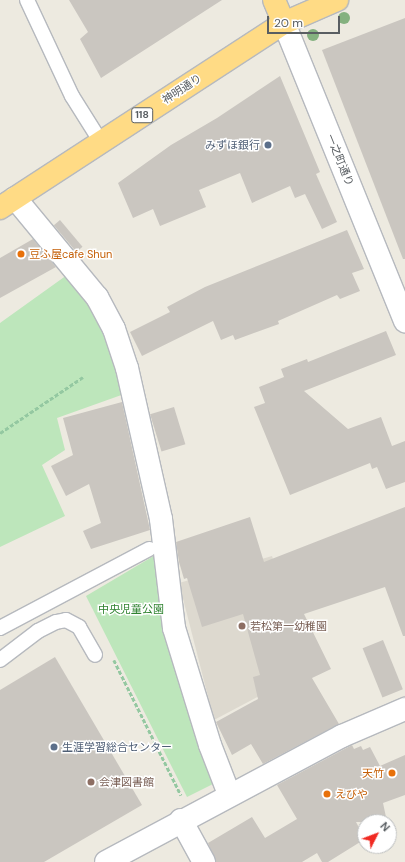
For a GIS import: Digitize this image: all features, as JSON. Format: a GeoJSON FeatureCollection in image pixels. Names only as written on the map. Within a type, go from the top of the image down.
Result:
{"type":"FeatureCollection","features":[{"type":"Feature","properties":{"kind":"highway","name":"一之町通り"},"geometry":{"type":"LineString","coordinates":[[274,0],[284,23]]}},
{"type":"Feature","properties":{"kind":"highway","name":"118"},"geometry":{"type":"LineString","coordinates":[[284,23],[337,0]]}},
{"type":"Feature","properties":{"kind":"highway","name":"神明通り"},"geometry":{"type":"LineString","coordinates":[[8,203],[284,23]]}},
{"type":"Feature","properties":{"kind":"street","name":"一之町通り"},"geometry":{"type":"LineString","coordinates":[[284,23],[405,321]]}},
{"type":"Feature","properties":{"kind":"street"},"geometry":{"type":"LineString","coordinates":[[8,203],[96,297],[116,336],[128,368],[161,519],[174,628],[200,716],[229,794]]}},
{"type":"Feature","properties":{"kind":"street"},"geometry":{"type":"LineString","coordinates":[[106,862],[229,794],[342,736],[405,709]]}},
{"type":"Feature","properties":{"kind":"street"},"geometry":{"type":"LineString","coordinates":[[186,817],[204,862]]}},
{"type":"Feature","properties":{"kind":"lane"},"geometry":{"type":"LineString","coordinates":[[27,0],[72,96],[101,142]]}},
{"type":"Feature","properties":{"kind":"lane"},"geometry":{"type":"LineString","coordinates":[[0,628],[149,549]]}},
{"type":"Feature","properties":{"kind":"lane"},"geometry":{"type":"LineString","coordinates":[[0,660],[38,631],[56,622],[66,620],[79,627],[95,655]]}},
{"type":"Feature","properties":{"kind":"path"},"geometry":{"type":"LineString","coordinates":[[0,433],[83,377]]}},
{"type":"Feature","properties":{"kind":"path"},"geometry":{"type":"LineString","coordinates":[[114,658],[186,817]]}},
{"type":"Feature","properties":{"kind":"shaded area","name":"若松第一幼稚園"},"geometry":{"type":"Polygon","coordinates":[[[272,556],[308,670],[214,720],[179,583],[272,556]]]}},
{"type":"Feature","properties":{"kind":"green space"},"geometry":{"type":"Polygon","coordinates":[[[67,275],[103,327],[127,393],[57,418],[65,450],[42,465],[65,516],[0,547],[0,323],[67,275]]]}},
{"type":"Feature","properties":{"kind":"green space","name":"中央児童公園"},"geometry":{"type":"Polygon","coordinates":[[[157,554],[221,780],[187,797],[86,596],[157,554]]]}},
{"type":"Feature","properties":{"kind":"building"},"geometry":{"type":"Polygon","coordinates":[[[69,0],[222,0],[101,78],[80,39],[88,32],[69,0]]]}},
{"type":"Feature","properties":{"kind":"building"},"geometry":{"type":"Polygon","coordinates":[[[405,18],[405,259],[403,259],[322,50],[405,18]]]}},
{"type":"Feature","properties":{"kind":"building"},"geometry":{"type":"Polygon","coordinates":[[[280,76],[320,172],[316,174],[337,222],[322,229],[305,194],[295,198],[290,186],[252,203],[240,173],[199,190],[206,207],[160,226],[153,209],[133,218],[118,183],[171,145],[217,118],[280,76]]]}},
{"type":"Feature","properties":{"kind":"building"},"geometry":{"type":"Polygon","coordinates":[[[60,220],[82,247],[76,252],[54,225],[60,220]]]}},
{"type":"Feature","properties":{"kind":"building"},"geometry":{"type":"Polygon","coordinates":[[[347,230],[364,269],[352,273],[360,291],[340,299],[337,295],[278,321],[279,324],[235,340],[233,335],[221,340],[213,321],[142,356],[130,332],[170,312],[167,307],[205,287],[347,230]]]}},
{"type":"Feature","properties":{"kind":"building"},"geometry":{"type":"Polygon","coordinates":[[[33,239],[56,267],[0,298],[0,258],[33,239]]]}},
{"type":"Feature","properties":{"kind":"building"},"geometry":{"type":"Polygon","coordinates":[[[386,331],[396,355],[304,391],[348,429],[381,417],[392,446],[405,441],[405,482],[386,489],[377,467],[372,469],[370,463],[290,495],[254,407],[265,403],[259,387],[284,377],[281,369],[307,359],[308,362],[386,331]]]}},
{"type":"Feature","properties":{"kind":"building"},"geometry":{"type":"Polygon","coordinates":[[[122,402],[150,530],[91,549],[83,531],[101,523],[89,484],[66,496],[51,466],[73,455],[63,418],[122,402]]]}},
{"type":"Feature","properties":{"kind":"building"},"geometry":{"type":"Polygon","coordinates":[[[174,407],[185,444],[161,452],[150,414],[174,407]]]}},
{"type":"Feature","properties":{"kind":"building"},"geometry":{"type":"Polygon","coordinates":[[[405,507],[405,636],[403,636],[385,587],[304,614],[331,669],[312,678],[339,724],[263,764],[251,744],[232,755],[216,722],[258,699],[253,677],[260,675],[243,614],[202,627],[187,578],[184,579],[179,562],[176,542],[250,517],[264,562],[405,507]]]}},
{"type":"Feature","properties":{"kind":"building"},"geometry":{"type":"Polygon","coordinates":[[[383,640],[403,689],[382,697],[363,648],[383,640]]]}},
{"type":"Feature","properties":{"kind":"building","name":"生涯学習総合センター"},"geometry":{"type":"Polygon","coordinates":[[[55,657],[142,805],[44,862],[0,862],[0,690],[55,657]]]}},
{"type":"Feature","properties":{"kind":"building"},"geometry":{"type":"Polygon","coordinates":[[[352,745],[354,749],[361,746],[363,750],[370,747],[380,766],[405,755],[405,795],[383,803],[385,814],[357,814],[357,844],[328,862],[322,862],[317,853],[302,862],[216,862],[208,843],[252,817],[265,838],[297,819],[277,785],[352,745]]]}},
{"type":"Feature","properties":{"kind":"place","name":"みずほ銀行"},"geometry":{"type":"Point","coordinates":[268,145]}},
{"type":"Feature","properties":{"kind":"place","name":"豆ふ屋cafe Shun"},"geometry":{"type":"Point","coordinates":[21,254]}},
{"type":"Feature","properties":{"kind":"place","name":"若松第一幼稚園"},"geometry":{"type":"Point","coordinates":[242,626]}},
{"type":"Feature","properties":{"kind":"place","name":"生涯学習総合センター"},"geometry":{"type":"Point","coordinates":[54,747]}},
{"type":"Feature","properties":{"kind":"place","name":"天竹"},"geometry":{"type":"Point","coordinates":[392,773]}},
{"type":"Feature","properties":{"kind":"place","name":"会津図書館"},"geometry":{"type":"Point","coordinates":[91,782]}},
{"type":"Feature","properties":{"kind":"place","name":"えびや"},"geometry":{"type":"Point","coordinates":[327,794]}}]}
